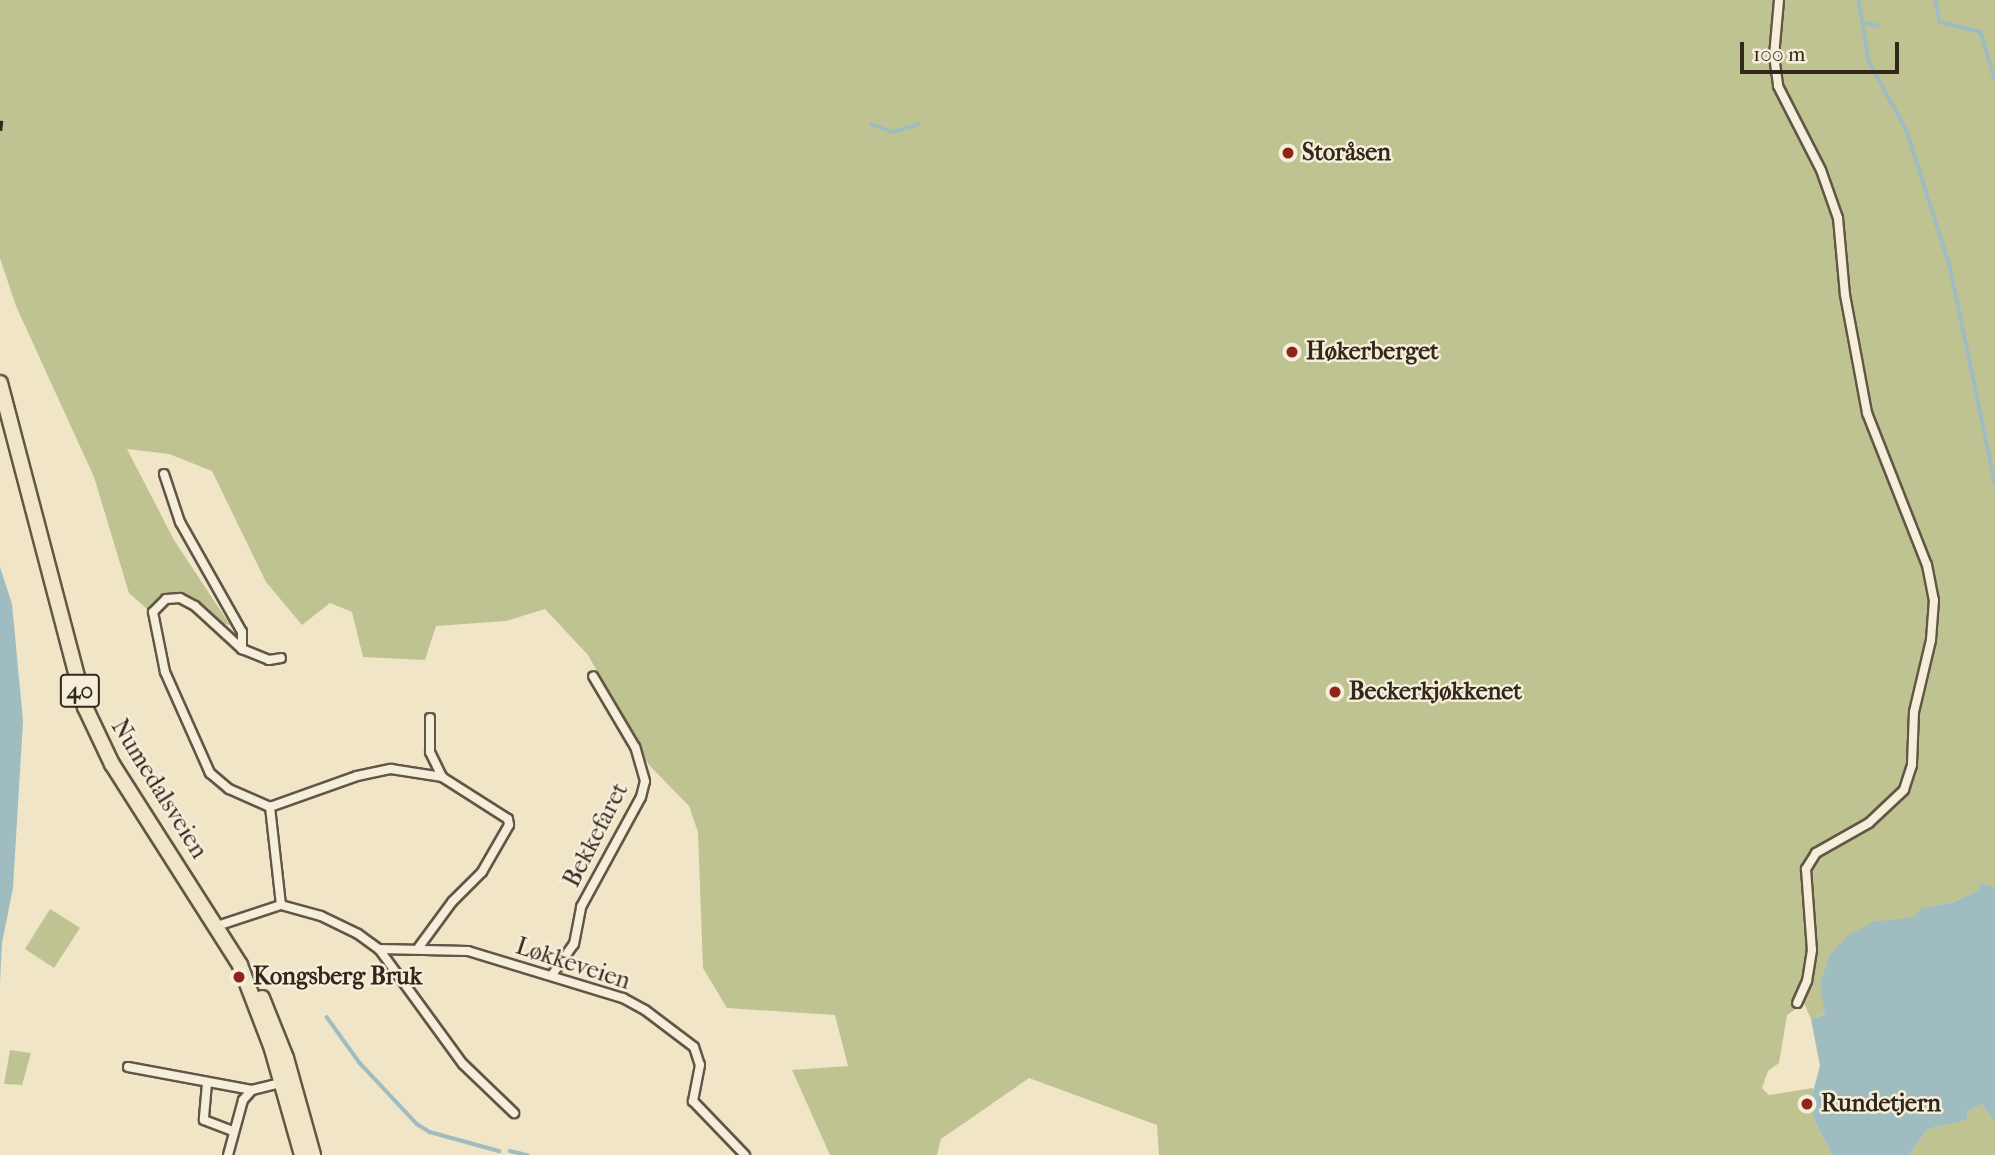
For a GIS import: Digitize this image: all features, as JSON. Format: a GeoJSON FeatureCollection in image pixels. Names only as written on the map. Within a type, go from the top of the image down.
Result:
{"type":"FeatureCollection","features":[{"type":"Feature","properties":{"kind":"main road","name":"Numedalsveien"},"geometry":{"type":"LineString","coordinates":[[0,383],[74,671],[94,729],[112,764],[217,926],[271,1017],[302,1155]]}},
{"type":"Feature","properties":{"kind":"main road","name":"Numedalsveien"},"geometry":{"type":"LineString","coordinates":[[287,1081],[313,1155]]}},
{"type":"Feature","properties":{"kind":"street"},"geometry":{"type":"LineString","coordinates":[[1779,0],[1774,56],[1778,86],[1821,170],[1838,218],[1845,295],[1867,413],[1927,565],[1934,600],[1931,640],[1914,712],[1909,779],[1892,804],[1869,823],[1815,853],[1806,869],[1812,950],[1807,981],[1797,1003]]}},
{"type":"Feature","properties":{"kind":"street"},"geometry":{"type":"LineString","coordinates":[[164,474],[186,533],[242,632],[242,649]]}},
{"type":"Feature","properties":{"kind":"street"},"geometry":{"type":"LineString","coordinates":[[281,658],[269,660],[242,649],[195,606],[166,598],[158,605],[152,621],[165,672],[210,773],[229,789],[270,807],[391,769],[442,777],[508,819],[509,825],[482,872],[452,902],[419,947]]}},
{"type":"Feature","properties":{"kind":"street","name":"Bekkefaret"},"geometry":{"type":"LineString","coordinates":[[552,975],[574,944],[581,907],[641,797],[645,781],[635,747],[593,676]]}},
{"type":"Feature","properties":{"kind":"street"},"geometry":{"type":"LineString","coordinates":[[430,718],[430,752],[442,777]]}},
{"type":"Feature","properties":{"kind":"street"},"geometry":{"type":"LineString","coordinates":[[270,807],[281,905]]}},
{"type":"Feature","properties":{"kind":"street"},"geometry":{"type":"LineString","coordinates":[[217,926],[281,905],[321,916],[379,949],[463,1065],[514,1113]]}},
{"type":"Feature","properties":{"kind":"street","name":"Løkkeveien"},"geometry":{"type":"LineString","coordinates":[[379,949],[419,947],[468,951],[623,998],[671,1025],[694,1047],[700,1065],[693,1101],[745,1155]]}},
{"type":"Feature","properties":{"kind":"street"},"geometry":{"type":"LineString","coordinates":[[128,1067],[252,1090],[287,1081]]}},
{"type":"Feature","properties":{"kind":"street"},"geometry":{"type":"LineString","coordinates":[[206,1083],[204,1120],[232,1131]]}},
{"type":"Feature","properties":{"kind":"street"},"geometry":{"type":"LineString","coordinates":[[228,1155],[232,1131],[252,1090]]}},
{"type":"Feature","properties":{"kind":"green space"},"geometry":{"type":"Polygon","coordinates":[[[0,0],[1995,0],[1995,887],[1981,884],[1979,890],[1954,902],[1923,908],[1824,1014],[1811,1019],[1804,1003],[1787,1015],[1779,1063],[1768,1071],[1762,1088],[1769,1095],[1813,1088],[1815,1122],[1832,1155],[1159,1155],[1157,1125],[1029,1078],[941,1139],[937,1155],[830,1155],[792,1070],[848,1066],[835,1015],[727,1008],[703,968],[698,832],[689,806],[649,765],[588,655],[545,609],[506,621],[436,626],[425,660],[363,657],[352,612],[330,603],[302,625],[266,582],[212,471],[169,454],[127,449],[174,540],[230,625],[206,621],[175,601],[147,609],[129,593],[94,477],[16,306],[0,258],[0,0]]]}},
{"type":"Feature","properties":{"kind":"green space"},"geometry":{"type":"Polygon","coordinates":[[[50,909],[80,928],[54,968],[25,949],[50,909]]]}},
{"type":"Feature","properties":{"kind":"green space"},"geometry":{"type":"Polygon","coordinates":[[[10,1050],[31,1053],[22,1085],[4,1084],[10,1050]]]}},
{"type":"Feature","properties":{"kind":"green space"},"geometry":{"type":"Polygon","coordinates":[[[1982,1104],[1995,1122],[1995,1155],[1909,1155],[1928,1129],[1966,1120],[1967,1112],[1982,1104]]]}},
{"type":"Feature","properties":{"kind":"water"},"geometry":{"type":"Polygon","coordinates":[[[0,567],[12,604],[23,721],[13,888],[2,943],[0,983],[0,567]]]}},
{"type":"Feature","properties":{"kind":"water","name":"Rundetjern"},"geometry":{"type":"Polygon","coordinates":[[[1980,883],[1995,887],[1995,1122],[1982,1104],[1967,1112],[1967,1120],[1928,1129],[1909,1155],[1832,1155],[1815,1122],[1811,1099],[1820,1066],[1811,1019],[1825,1014],[1820,983],[1830,955],[1847,936],[1873,922],[1914,917],[1922,908],[1954,902],[1979,890],[1980,883]]]}},
{"type":"Feature","properties":{"kind":"waterway"},"geometry":{"type":"LineString","coordinates":[[1859,0],[1869,61],[1907,131],[1950,266],[1995,482]]}},
{"type":"Feature","properties":{"kind":"waterway"},"geometry":{"type":"LineString","coordinates":[[1936,0],[1940,22],[1981,32],[1995,79]]}},
{"type":"Feature","properties":{"kind":"waterway"},"geometry":{"type":"LineString","coordinates":[[1866,23],[1878,26]]}},
{"type":"Feature","properties":{"kind":"waterway"},"geometry":{"type":"LineString","coordinates":[[871,124],[893,132],[919,124]]}},
{"type":"Feature","properties":{"kind":"waterway"},"geometry":{"type":"LineString","coordinates":[[327,1017],[360,1063],[417,1124],[430,1132],[499,1151]]}},
{"type":"Feature","properties":{"kind":"waterway"},"geometry":{"type":"LineString","coordinates":[[510,1151],[528,1155]]}},
{"type":"Feature","properties":{"kind":"railway"},"geometry":{"type":"LineString","coordinates":[[0,131],[1,121]]}},
{"type":"Feature","properties":{"kind":"place","name":"Storåsen"},"geometry":{"type":"Point","coordinates":[1288,153]}},
{"type":"Feature","properties":{"kind":"place","name":"Høkerberget"},"geometry":{"type":"Point","coordinates":[1292,352]}},
{"type":"Feature","properties":{"kind":"place","name":"Beckerkjøkkenet"},"geometry":{"type":"Point","coordinates":[1335,692]}},
{"type":"Feature","properties":{"kind":"place","name":"Kongsberg Bruk"},"geometry":{"type":"Point","coordinates":[239,977]}},
{"type":"Feature","properties":{"kind":"place","name":"Rundetjern"},"geometry":{"type":"Point","coordinates":[1807,1104]}}]}
